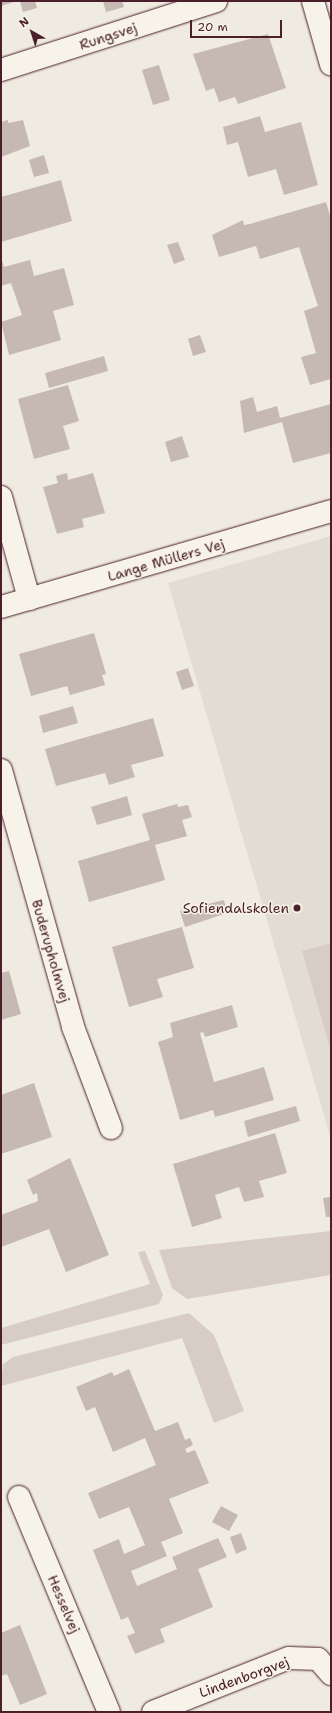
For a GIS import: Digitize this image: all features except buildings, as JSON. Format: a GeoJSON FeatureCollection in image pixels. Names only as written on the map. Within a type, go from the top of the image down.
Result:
{"type":"FeatureCollection","features":[{"type":"Feature","properties":{"kind":"street","name":"Rungsvej"},"geometry":{"type":"LineString","coordinates":[[1,70],[216,1]]}},
{"type":"Feature","properties":{"kind":"street"},"geometry":{"type":"LineString","coordinates":[[313,1],[331,64]]}},
{"type":"Feature","properties":{"kind":"street"},"geometry":{"type":"LineString","coordinates":[[1,498],[29,599]]}},
{"type":"Feature","properties":{"kind":"street","name":"Lange Müllers Vej"},"geometry":{"type":"LineString","coordinates":[[1,607],[331,511]]}},
{"type":"Feature","properties":{"kind":"street","name":"Buderupholmvej"},"geometry":{"type":"LineString","coordinates":[[1,770],[73,1027],[111,1128]]}},
{"type":"Feature","properties":{"kind":"street","name":"Hesselvej"},"geometry":{"type":"LineString","coordinates":[[19,1496],[109,1712]]}},
{"type":"Feature","properties":{"kind":"street","name":"Lindenborgvej"},"geometry":{"type":"LineString","coordinates":[[153,1712],[289,1658],[318,1659],[331,1674]]}},
{"type":"Feature","properties":{"kind":"shaded area","name":"Sofiendalskolen"},"geometry":{"type":"Polygon","coordinates":[[[331,536],[331,1139],[168,583],[331,536]]]}},
{"type":"Feature","properties":{"kind":"shaded area"},"geometry":{"type":"Polygon","coordinates":[[[331,943],[331,1051],[302,951],[331,943]]]}},
{"type":"Feature","properties":{"kind":"shaded area"},"geometry":{"type":"Polygon","coordinates":[[[331,1231],[331,1275],[187,1299],[172,1288],[159,1250],[331,1231]]]}},
{"type":"Feature","properties":{"kind":"shaded area"},"geometry":{"type":"Polygon","coordinates":[[[145,1251],[163,1295],[159,1304],[1,1345],[1,1328],[150,1284],[138,1252],[145,1251]]]}},
{"type":"Feature","properties":{"kind":"shaded area"},"geometry":{"type":"Polygon","coordinates":[[[189,1313],[214,1335],[244,1411],[214,1423],[182,1338],[1,1386],[3,1364],[13,1357],[189,1313]]]}},
{"type":"Feature","properties":{"kind":"place","name":"Sofiendalskolen"},"geometry":{"type":"Point","coordinates":[297,908]}}]}
